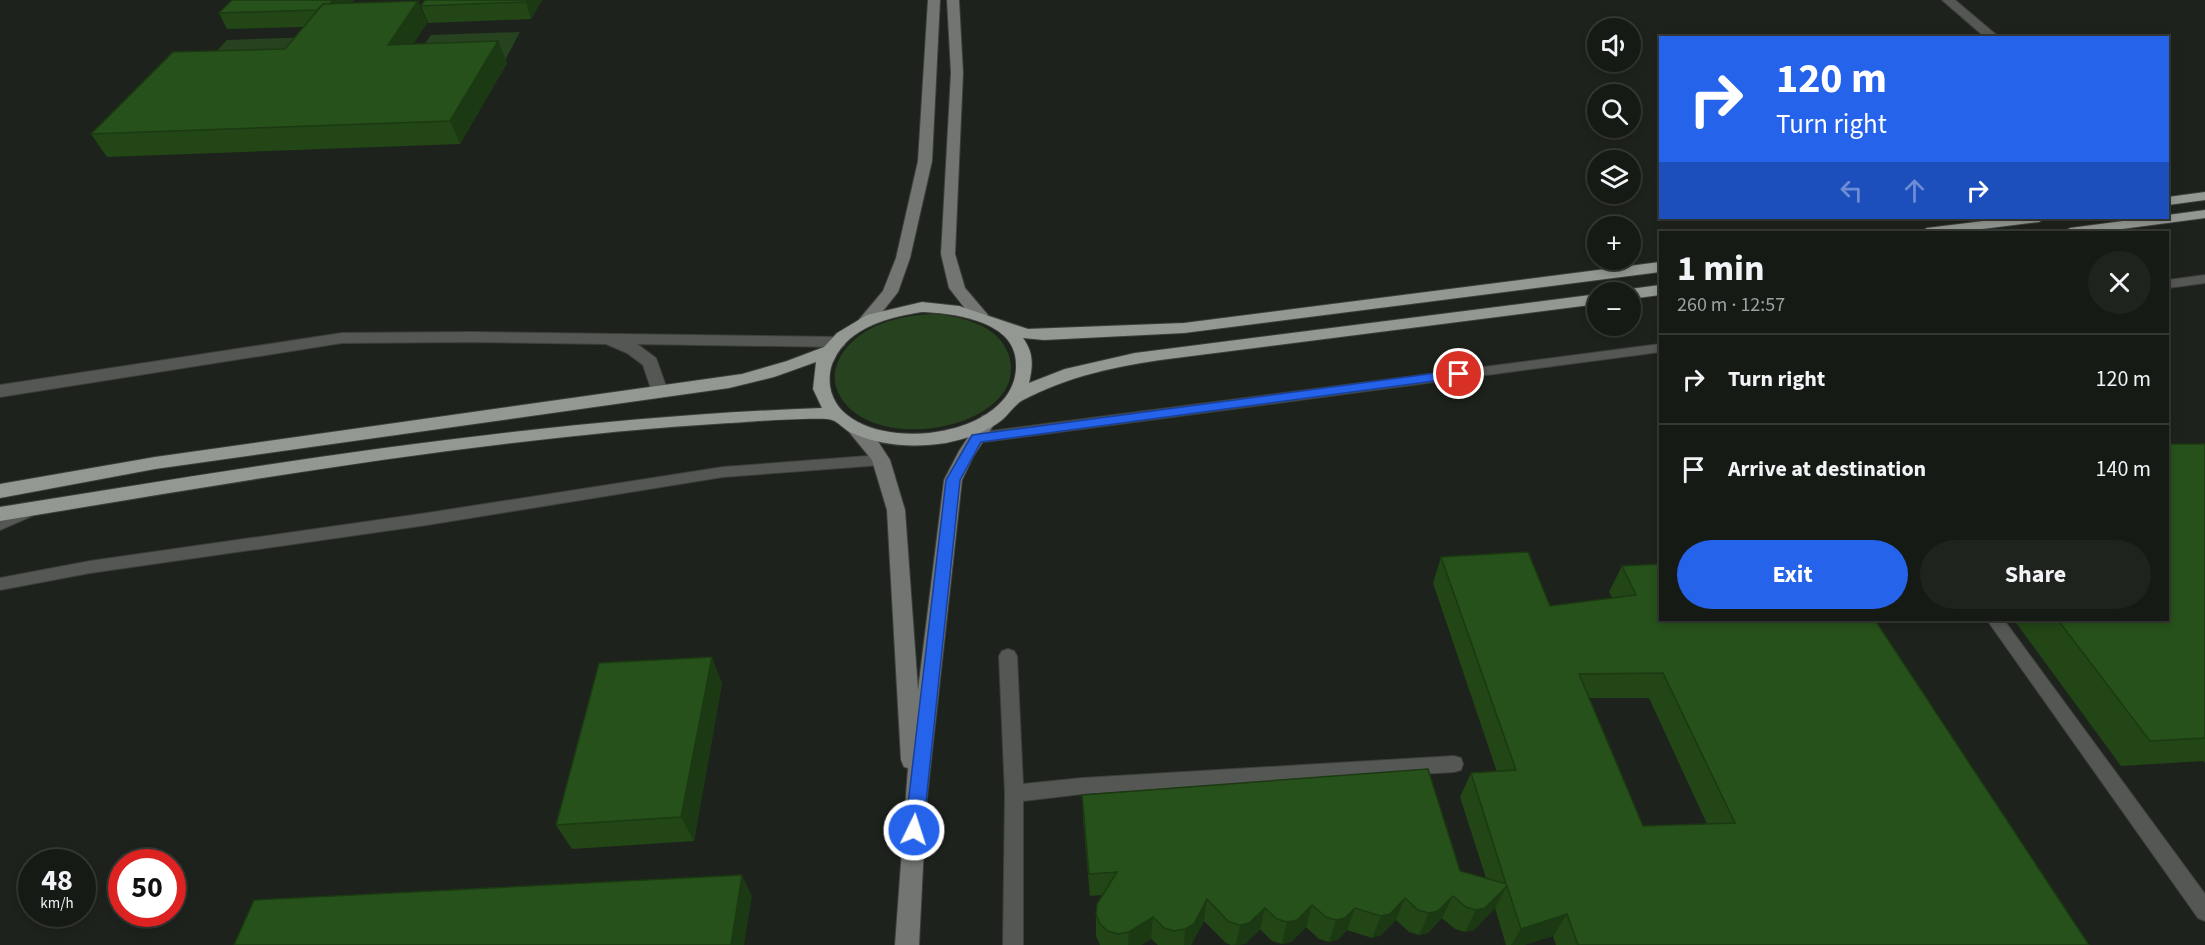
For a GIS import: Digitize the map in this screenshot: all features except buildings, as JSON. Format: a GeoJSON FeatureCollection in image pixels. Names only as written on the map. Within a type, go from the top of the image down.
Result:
{"type":"FeatureCollection","features":[{"type":"Feature","properties":{"kind":"highway"},"geometry":{"type":"LineString","coordinates":[[2169,201],[2205,196]]}},
{"type":"Feature","properties":{"kind":"highway"},"geometry":{"type":"LineString","coordinates":[[2169,219],[2205,214]]}},
{"type":"Feature","properties":{"kind":"highway"},"geometry":{"type":"LineString","coordinates":[[1935,231],[2031,219]]}},
{"type":"Feature","properties":{"kind":"highway"},"geometry":{"type":"LineString","coordinates":[[2078,231],[2168,219]]}},
{"type":"Feature","properties":{"kind":"highway"},"geometry":{"type":"LineString","coordinates":[[0,491],[155,463],[660,392],[768,374],[800,364],[834,346],[865,322],[892,312],[922,307],[953,308],[980,315],[1026,334],[1184,328],[1659,267]]}},
{"type":"Feature","properties":{"kind":"highway"},"geometry":{"type":"LineString","coordinates":[[1641,293],[1659,290]]}},
{"type":"Feature","properties":{"kind":"highway"},"geometry":{"type":"LineString","coordinates":[[834,346],[822,368],[821,387],[835,413],[854,427],[881,437],[912,440],[945,437],[975,427],[988,420],[1013,398],[1043,381],[1068,372],[1150,357],[1587,300]]}},
{"type":"Feature","properties":{"kind":"highway"},"geometry":{"type":"LineString","coordinates":[[997,323],[1014,338],[1023,357],[1023,377],[1013,398]]}},
{"type":"Feature","properties":{"kind":"highway"},"geometry":{"type":"LineString","coordinates":[[0,514],[228,477],[519,436],[729,417],[835,413]]}},
{"type":"Feature","properties":{"kind":"main road"},"geometry":{"type":"LineString","coordinates":[[865,322],[890,292],[903,258],[925,161],[934,0]]}},
{"type":"Feature","properties":{"kind":"main road"},"geometry":{"type":"LineString","coordinates":[[953,0],[957,73],[948,254],[951,279],[962,299],[980,315]]}},
{"type":"Feature","properties":{"kind":"main road"},"geometry":{"type":"LineString","coordinates":[[907,945],[915,807],[953,480],[988,420]]}},
{"type":"Feature","properties":{"kind":"main road"},"geometry":{"type":"LineString","coordinates":[[854,427],[871,444],[882,460],[896,510],[915,807]]}},
{"type":"Feature","properties":{"kind":"street"},"geometry":{"type":"LineString","coordinates":[[1948,0],[1992,36]]}},
{"type":"Feature","properties":{"kind":"street"},"geometry":{"type":"LineString","coordinates":[[0,391],[342,338],[608,339],[834,346]]}},
{"type":"Feature","properties":{"kind":"street"},"geometry":{"type":"LineString","coordinates":[[608,339],[633,349],[650,362],[660,392]]}},
{"type":"Feature","properties":{"kind":"lane"},"geometry":{"type":"LineString","coordinates":[[2169,284],[2205,279]]}},
{"type":"Feature","properties":{"kind":"lane"},"geometry":{"type":"LineString","coordinates":[[976,438],[1659,348]]}},
{"type":"Feature","properties":{"kind":"lane"},"geometry":{"type":"LineString","coordinates":[[0,584],[90,567],[427,519],[723,472],[882,460]]}},
{"type":"Feature","properties":{"kind":"lane"},"geometry":{"type":"LineString","coordinates":[[0,524],[40,506]]}},
{"type":"Feature","properties":{"kind":"lane"},"geometry":{"type":"LineString","coordinates":[[1996,621],[2205,911]]}},
{"type":"Feature","properties":{"kind":"lane"},"geometry":{"type":"LineString","coordinates":[[1008,656],[1014,794],[1013,945]]}},
{"type":"Feature","properties":{"kind":"lane"},"geometry":{"type":"LineString","coordinates":[[1014,794],[1082,786],[1454,764]]}},
{"type":"Feature","properties":{"kind":"green space"},"geometry":{"type":"Polygon","coordinates":[[[520,32],[505,60],[412,62],[431,35],[520,32]]]}},
{"type":"Feature","properties":{"kind":"green space"},"geometry":{"type":"Polygon","coordinates":[[[318,37],[295,65],[201,68],[227,40],[318,37]]]}},
{"type":"Feature","properties":{"kind":"green space"},"geometry":{"type":"Polygon","coordinates":[[[935,314],[956,317],[977,324],[996,335],[1003,343],[1008,353],[1010,378],[998,399],[975,415],[946,426],[914,429],[883,426],[857,414],[839,394],[835,383],[836,366],[844,351],[862,334],[885,322],[910,316],[935,314]]]}},
{"type":"Feature","properties":{"kind":"route"},"geometry":{"type":"LineString","coordinates":[[914,830],[953,480],[976,438],[1459,374]]}}]}
